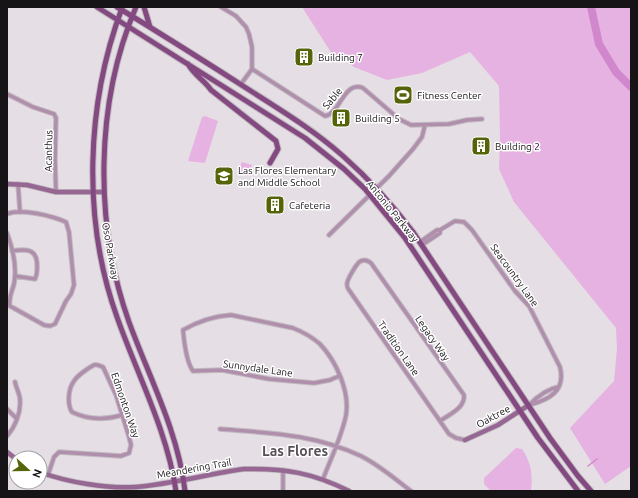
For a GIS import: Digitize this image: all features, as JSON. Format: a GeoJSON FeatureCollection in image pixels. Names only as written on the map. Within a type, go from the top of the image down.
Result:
{"type":"FeatureCollection","features":[{"type":"Feature","properties":{"kind":"main road","name":"Antonio Parkway"},"geometry":{"type":"LineString","coordinates":[[97,7],[305,138],[344,169],[370,194],[405,238],[520,412],[553,459],[578,491]]}},
{"type":"Feature","properties":{"kind":"main road","name":"Oso Parkway"},"geometry":{"type":"LineString","coordinates":[[136,7],[116,71],[108,114],[105,140],[104,192],[112,252],[122,298],[128,320],[167,418],[176,449],[185,491]]}},
{"type":"Feature","properties":{"kind":"main road"},"geometry":{"type":"LineString","coordinates":[[144,7],[151,28]]}},
{"type":"Feature","properties":{"kind":"main road","name":"Antonio Parkway"},"geometry":{"type":"LineString","coordinates":[[120,8],[132,17],[241,84],[323,139],[376,188],[394,207],[421,244],[550,438],[591,491]]}},
{"type":"Feature","properties":{"kind":"main road","name":"Oso Parkway"},"geometry":{"type":"LineString","coordinates":[[120,8],[110,47],[98,106],[93,149],[93,193],[103,266],[110,295],[136,368],[156,417],[175,481],[176,491]]}},
{"type":"Feature","properties":{"kind":"main road"},"geometry":{"type":"LineString","coordinates":[[187,64],[192,72],[205,82],[211,90],[276,141],[278,149],[270,163]]}},
{"type":"Feature","properties":{"kind":"street"},"geometry":{"type":"LineString","coordinates":[[221,7],[236,16],[246,27],[249,34],[252,47],[252,69],[241,84]]}},
{"type":"Feature","properties":{"kind":"street","name":"Sable"},"geometry":{"type":"LineString","coordinates":[[252,69],[325,116],[330,114],[349,90],[360,87],[404,123],[411,125],[450,124],[482,119]]}},
{"type":"Feature","properties":{"kind":"street","name":"Acanthus"},"geometry":{"type":"LineString","coordinates":[[7,94],[33,107],[54,114],[56,118],[56,192]]}},
{"type":"Feature","properties":{"kind":"street"},"geometry":{"type":"LineString","coordinates":[[329,235],[413,149],[422,137],[425,125]]}},
{"type":"Feature","properties":{"kind":"street"},"geometry":{"type":"LineString","coordinates":[[7,184],[18,184],[56,192],[104,192]]}},
{"type":"Feature","properties":{"kind":"street"},"geometry":{"type":"LineString","coordinates":[[18,184],[20,212]]}},
{"type":"Feature","properties":{"kind":"street"},"geometry":{"type":"LineString","coordinates":[[7,214],[20,212],[59,219],[66,222],[69,232],[74,285],[71,294],[55,324],[50,326],[44,325],[10,306],[8,301],[14,284],[14,276],[12,251],[7,233]]}},
{"type":"Feature","properties":{"kind":"street","name":"Seacountry Lane"},"geometry":{"type":"LineString","coordinates":[[421,244],[440,233],[440,230],[455,221],[464,222],[472,230],[515,290],[529,306],[560,367],[562,378],[556,392],[541,402],[529,405]]}},
{"type":"Feature","properties":{"kind":"street"},"geometry":{"type":"LineString","coordinates":[[12,251],[24,250],[33,252],[36,257],[38,274],[35,279],[14,276]]}},
{"type":"Feature","properties":{"kind":"street","name":"Legacy Way"},"geometry":{"type":"LineString","coordinates":[[366,260],[371,263],[464,395],[462,406],[440,421]]}},
{"type":"Feature","properties":{"kind":"street","name":"Tradition Lane"},"geometry":{"type":"LineString","coordinates":[[366,260],[361,261],[358,264],[347,281],[347,286],[449,434],[456,438],[465,440]]}},
{"type":"Feature","properties":{"kind":"street","name":"Sunnydale Lane"},"geometry":{"type":"LineString","coordinates":[[223,315],[231,315],[293,328],[302,331],[319,343],[330,358],[339,376],[324,382],[314,383],[269,380],[222,370],[193,371],[190,367],[183,330],[191,325],[223,315]]}},
{"type":"Feature","properties":{"kind":"street","name":"Edmonton Way"},"geometry":{"type":"LineString","coordinates":[[48,475],[54,457],[59,452],[121,456],[129,453],[131,445],[122,415],[106,372],[100,365],[95,365],[74,380],[69,392],[70,408],[72,412],[97,419],[105,419],[122,415]]}},
{"type":"Feature","properties":{"kind":"street"},"geometry":{"type":"LineString","coordinates":[[323,479],[345,420],[345,394],[339,376]]}},
{"type":"Feature","properties":{"kind":"street"},"geometry":{"type":"LineString","coordinates":[[7,436],[19,414],[20,400],[15,382]]}},
{"type":"Feature","properties":{"kind":"street","name":"Oaktree"},"geometry":{"type":"LineString","coordinates":[[465,440],[498,425],[529,405]]}},
{"type":"Feature","properties":{"kind":"street"},"geometry":{"type":"LineString","coordinates":[[7,409],[17,419]]}},
{"type":"Feature","properties":{"kind":"street"},"geometry":{"type":"LineString","coordinates":[[220,429],[310,438],[361,457],[372,463],[411,491]]}},
{"type":"Feature","properties":{"kind":"street","name":"Meandering Trail"},"geometry":{"type":"LineString","coordinates":[[48,475],[105,488],[134,487],[244,469],[283,470],[300,472],[323,479],[349,491]]}},
{"type":"Feature","properties":{"kind":"street"},"geometry":{"type":"LineString","coordinates":[[283,470],[283,491]]}},
{"type":"Feature","properties":{"kind":"shaded area"},"geometry":{"type":"Polygon","coordinates":[[[302,7],[631,7],[631,466],[605,484],[570,428],[614,381],[617,349],[616,328],[514,202],[499,169],[499,86],[470,52],[422,73],[387,80],[354,67],[332,54],[302,7]]]}},
{"type":"Feature","properties":{"kind":"shaded area"},"geometry":{"type":"Polygon","coordinates":[[[205,116],[218,121],[205,163],[188,161],[202,117],[205,116]]]}},
{"type":"Feature","properties":{"kind":"shaded area"},"geometry":{"type":"Polygon","coordinates":[[[242,162],[252,165],[248,176],[237,173],[242,162]]]}},
{"type":"Feature","properties":{"kind":"shaded area"},"geometry":{"type":"Polygon","coordinates":[[[516,448],[522,449],[529,464],[532,480],[531,491],[491,491],[484,484],[484,478],[516,448]]]}},
{"type":"Feature","properties":{"kind":"waterway"},"geometry":{"type":"LineString","coordinates":[[591,7],[599,44],[616,72],[631,87]]}},
{"type":"Feature","properties":{"kind":"waterway"},"geometry":{"type":"LineString","coordinates":[[588,466],[597,459]]}},
{"type":"Feature","properties":{"kind":"place","name":"Building 7"},"geometry":{"type":"Point","coordinates":[304,57]}},
{"type":"Feature","properties":{"kind":"place","name":"Fitness Center"},"geometry":{"type":"Point","coordinates":[403,95]}},
{"type":"Feature","properties":{"kind":"place","name":"Building 5"},"geometry":{"type":"Point","coordinates":[341,118]}},
{"type":"Feature","properties":{"kind":"place","name":"Building 2"},"geometry":{"type":"Point","coordinates":[481,146]}},
{"type":"Feature","properties":{"kind":"place","name":"Las Flores Elementary and Middle School"},"geometry":{"type":"Point","coordinates":[224,176]}},
{"type":"Feature","properties":{"kind":"place","name":"Cafeteria"},"geometry":{"type":"Point","coordinates":[275,205]}},
{"type":"Feature","properties":{"kind":"district","name":"Las Flores"},"geometry":{"type":"Point","coordinates":[295,451]}}]}
